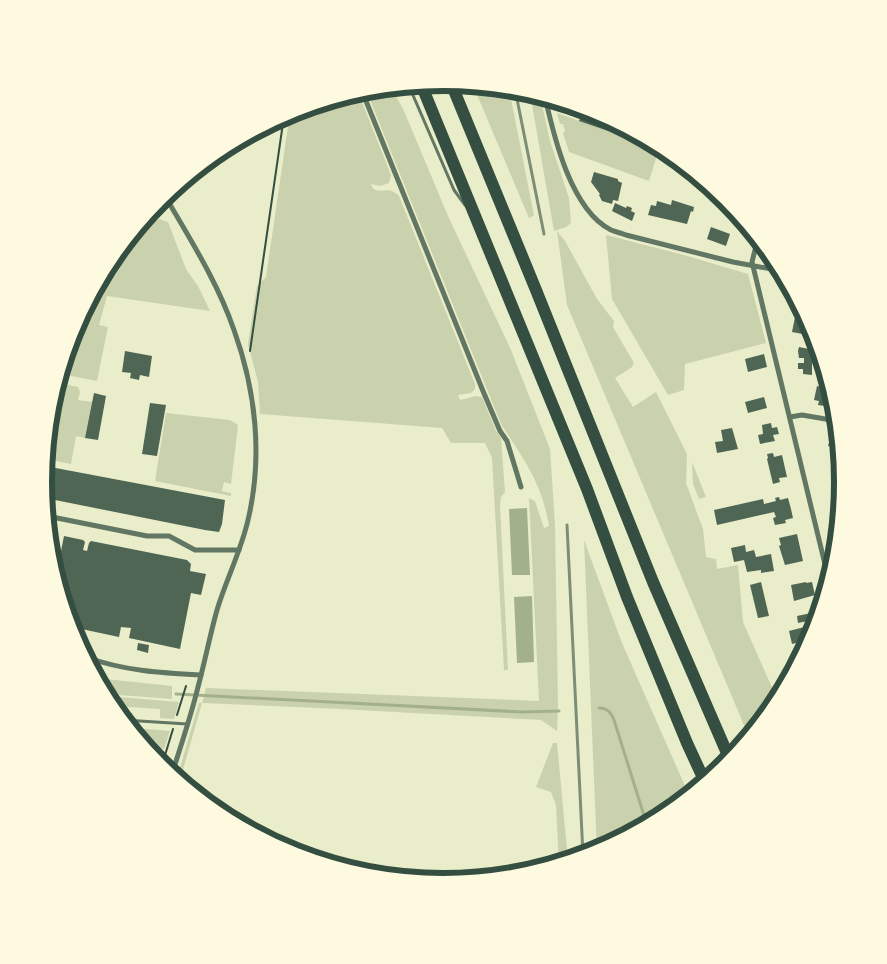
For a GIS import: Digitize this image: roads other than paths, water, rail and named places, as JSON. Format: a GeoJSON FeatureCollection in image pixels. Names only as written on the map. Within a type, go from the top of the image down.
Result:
{"type":"FeatureCollection","features":[{"type":"Feature","properties":{"kind":"highway"},"geometry":{"type":"LineString","coordinates":[[454,91],[653,582],[727,751]]}},
{"type":"Feature","properties":{"kind":"highway"},"geometry":{"type":"LineString","coordinates":[[424,92],[587,488],[627,597],[702,775]]}},
{"type":"Feature","properties":{"kind":"street"},"geometry":{"type":"LineString","coordinates":[[365,99],[483,391],[500,431],[507,441],[521,487]]}},
{"type":"Feature","properties":{"kind":"street"},"geometry":{"type":"LineString","coordinates":[[547,105],[563,165],[587,208],[611,230],[772,270]]}},
{"type":"Feature","properties":{"kind":"street"},"geometry":{"type":"LineString","coordinates":[[170,203],[215,286],[234,330],[247,374],[255,424],[256,471],[248,521],[218,608],[198,688],[175,765]]}},
{"type":"Feature","properties":{"kind":"street"},"geometry":{"type":"LineString","coordinates":[[756,246],[753,256],[754,266],[790,417],[827,558]]}},
{"type":"Feature","properties":{"kind":"street"},"geometry":{"type":"LineString","coordinates":[[790,417],[802,415],[829,420]]}},
{"type":"Feature","properties":{"kind":"street"},"geometry":{"type":"LineString","coordinates":[[54,517],[147,536],[169,536],[195,550],[238,550]]}},
{"type":"Feature","properties":{"kind":"street"},"geometry":{"type":"LineString","coordinates":[[96,660],[139,671],[201,675]]}},
{"type":"Feature","properties":{"kind":"lane"},"geometry":{"type":"LineString","coordinates":[[411,93],[454,190],[478,223]]}},
{"type":"Feature","properties":{"kind":"lane"},"geometry":{"type":"LineString","coordinates":[[134,721],[187,724]]}},
{"type":"Feature","properties":{"kind":"waterway"},"geometry":{"type":"LineString","coordinates":[[176,694],[522,712],[559,711]]}},
{"type":"Feature","properties":{"kind":"waterway"},"geometry":{"type":"LineString","coordinates":[[599,708],[609,711],[612,715],[645,817]]}},
{"type":"Feature","properties":{"kind":"railway"},"geometry":{"type":"LineString","coordinates":[[517,98],[544,234]]}},
{"type":"Feature","properties":{"kind":"railway"},"geometry":{"type":"LineString","coordinates":[[567,525],[583,847]]}}]}
